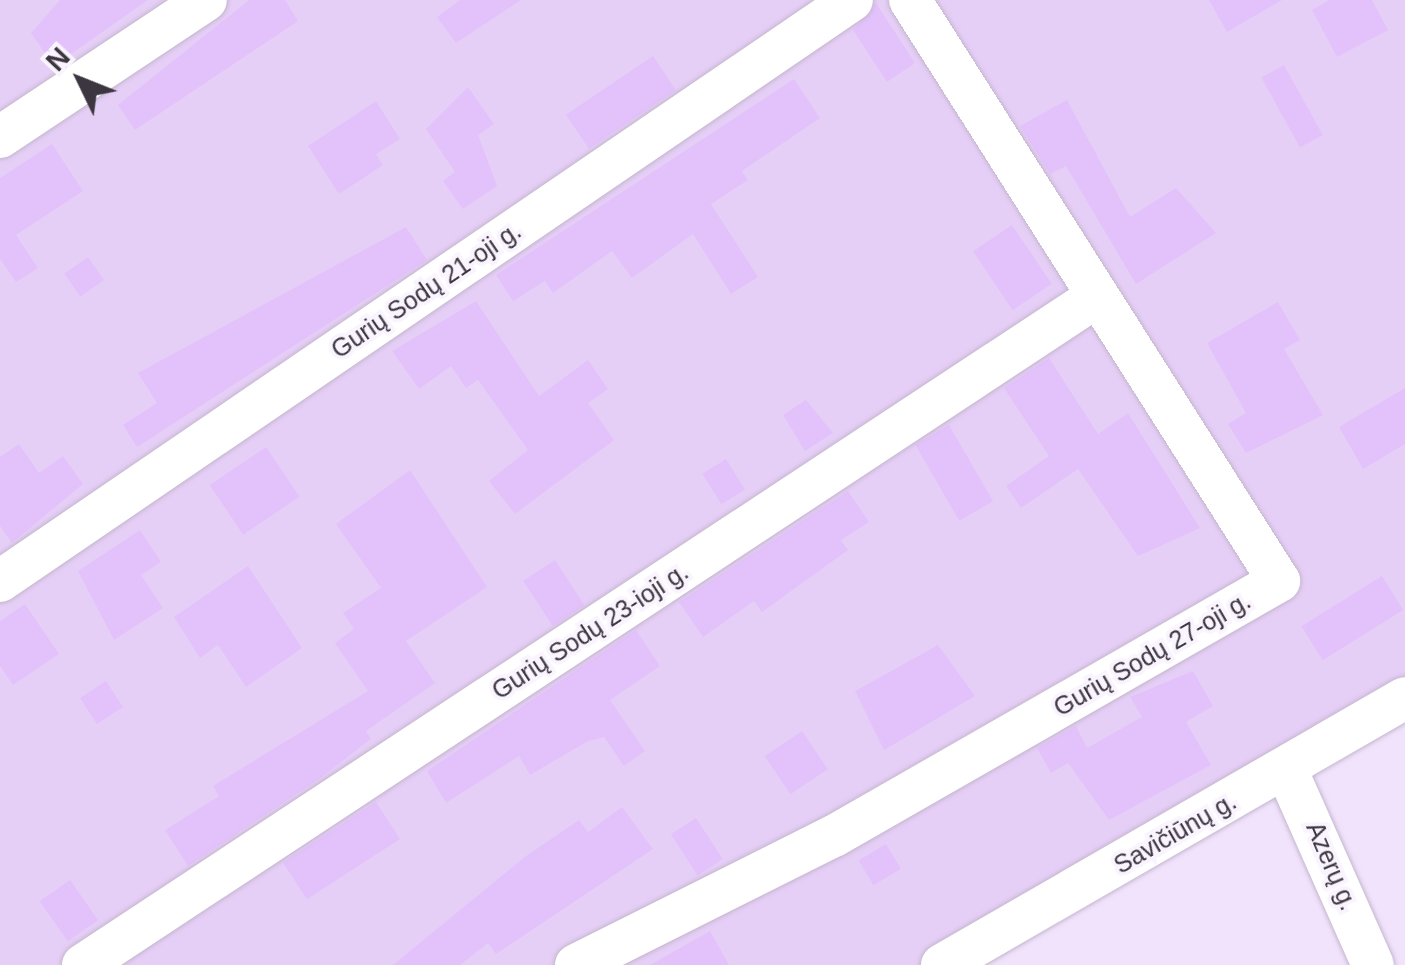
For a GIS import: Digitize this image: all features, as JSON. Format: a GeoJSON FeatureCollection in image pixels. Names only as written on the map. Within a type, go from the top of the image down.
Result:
{"type":"FeatureCollection","features":[{"type":"Feature","properties":{"kind":"street"},"geometry":{"type":"LineString","coordinates":[[0,137],[206,0]]}},
{"type":"Feature","properties":{"kind":"street","name":"Gurių Sodų 21-oji g."},"geometry":{"type":"LineString","coordinates":[[0,581],[852,0]]}},
{"type":"Feature","properties":{"kind":"street","name":"Gurių Sodų 27-oji g."},"geometry":{"type":"LineString","coordinates":[[576,965],[834,836],[1279,580],[1096,298],[910,0]]}},
{"type":"Feature","properties":{"kind":"street","name":"Gurių Sodų 23-ioji g."},"geometry":{"type":"LineString","coordinates":[[84,965],[1096,298]]}},
{"type":"Feature","properties":{"kind":"street","name":"Savičiūnų g."},"geometry":{"type":"LineString","coordinates":[[942,965],[1405,698]]}},
{"type":"Feature","properties":{"kind":"street","name":"Azerų g."},"geometry":{"type":"LineString","coordinates":[[1286,770],[1373,965]]}},
{"type":"Feature","properties":{"kind":"shaded area"},"geometry":{"type":"Polygon","coordinates":[[[0,0],[1405,0],[1405,682],[919,965],[0,965],[0,0]]]}},
{"type":"Feature","properties":{"kind":"building"},"geometry":{"type":"Polygon","coordinates":[[[60,0],[148,0],[54,66],[31,33],[60,0]]]}},
{"type":"Feature","properties":{"kind":"building"},"geometry":{"type":"Polygon","coordinates":[[[249,0],[285,0],[298,21],[135,130],[118,105],[249,0]]]}},
{"type":"Feature","properties":{"kind":"building"},"geometry":{"type":"Polygon","coordinates":[[[460,0],[521,0],[456,43],[437,17],[460,0]]]}},
{"type":"Feature","properties":{"kind":"building"},"geometry":{"type":"Polygon","coordinates":[[[1209,0],[1282,0],[1227,32],[1209,0]]]}},
{"type":"Feature","properties":{"kind":"building"},"geometry":{"type":"Polygon","coordinates":[[[1329,0],[1372,0],[1388,30],[1337,57],[1312,10],[1329,0]]]}},
{"type":"Feature","properties":{"kind":"building"},"geometry":{"type":"Polygon","coordinates":[[[876,3],[915,63],[887,82],[853,30],[876,3]]]}},
{"type":"Feature","properties":{"kind":"building"},"geometry":{"type":"Polygon","coordinates":[[[653,56],[676,90],[589,149],[566,115],[653,56]]]}},
{"type":"Feature","properties":{"kind":"building"},"geometry":{"type":"Polygon","coordinates":[[[1284,65],[1323,135],[1300,148],[1261,78],[1284,65]]]}},
{"type":"Feature","properties":{"kind":"building"},"geometry":{"type":"Polygon","coordinates":[[[794,79],[820,118],[742,171],[748,180],[711,204],[758,277],[731,294],[693,234],[632,278],[612,251],[553,293],[545,281],[513,301],[496,275],[794,79]]]}},
{"type":"Feature","properties":{"kind":"building"},"geometry":{"type":"Polygon","coordinates":[[[468,87],[494,124],[478,135],[497,186],[463,209],[443,181],[455,172],[426,129],[468,87]]]}},
{"type":"Feature","properties":{"kind":"building"},"geometry":{"type":"Polygon","coordinates":[[[1067,100],[1130,217],[1176,188],[1216,233],[1136,284],[1066,166],[1050,174],[1020,126],[1067,100]]]}},
{"type":"Feature","properties":{"kind":"building"},"geometry":{"type":"Polygon","coordinates":[[[376,101],[400,139],[376,154],[383,165],[339,194],[308,146],[376,101]]]}},
{"type":"Feature","properties":{"kind":"building"},"geometry":{"type":"Polygon","coordinates":[[[52,144],[83,191],[16,235],[38,268],[16,282],[0,259],[0,178],[52,144]]]}},
{"type":"Feature","properties":{"kind":"building"},"geometry":{"type":"Polygon","coordinates":[[[1012,225],[1052,284],[1013,310],[973,251],[1012,225]]]}},
{"type":"Feature","properties":{"kind":"building"},"geometry":{"type":"Polygon","coordinates":[[[406,227],[427,260],[137,447],[123,425],[157,403],[138,373],[406,227]]]}},
{"type":"Feature","properties":{"kind":"building"},"geometry":{"type":"Polygon","coordinates":[[[88,257],[104,280],[80,297],[64,274],[88,257]]]}},
{"type":"Feature","properties":{"kind":"building"},"geometry":{"type":"Polygon","coordinates":[[[476,301],[539,396],[588,360],[608,389],[588,403],[614,440],[515,514],[489,481],[528,450],[478,380],[466,388],[451,366],[419,389],[392,351],[476,301]]]}},
{"type":"Feature","properties":{"kind":"building"},"geometry":{"type":"Polygon","coordinates":[[[1278,302],[1300,340],[1284,349],[1323,415],[1246,453],[1228,424],[1246,413],[1207,343],[1278,302]]]}},
{"type":"Feature","properties":{"kind":"building"},"geometry":{"type":"Polygon","coordinates":[[[1049,358],[1098,434],[1128,413],[1200,528],[1138,556],[1078,469],[1021,508],[1006,486],[1049,456],[1004,388],[1049,358]]]}},
{"type":"Feature","properties":{"kind":"building"},"geometry":{"type":"Polygon","coordinates":[[[1405,388],[1405,444],[1363,469],[1339,427],[1405,388]]]}},
{"type":"Feature","properties":{"kind":"building"},"geometry":{"type":"Polygon","coordinates":[[[806,400],[833,433],[805,451],[783,415],[806,400]]]}},
{"type":"Feature","properties":{"kind":"building"},"geometry":{"type":"Polygon","coordinates":[[[949,425],[993,501],[959,521],[915,444],[949,425]]]}},
{"type":"Feature","properties":{"kind":"building"},"geometry":{"type":"Polygon","coordinates":[[[19,444],[39,473],[63,456],[83,484],[12,543],[0,526],[0,457],[19,444]]]}},
{"type":"Feature","properties":{"kind":"building"},"geometry":{"type":"Polygon","coordinates":[[[266,447],[300,497],[243,535],[210,485],[266,447]]]}},
{"type":"Feature","properties":{"kind":"building"},"geometry":{"type":"Polygon","coordinates":[[[726,459],[745,490],[721,504],[702,474],[726,459]]]}},
{"type":"Feature","properties":{"kind":"building"},"geometry":{"type":"Polygon","coordinates":[[[410,470],[487,587],[406,641],[435,683],[366,731],[371,739],[319,779],[188,866],[165,830],[219,796],[213,786],[368,691],[335,643],[354,629],[343,613],[381,588],[336,524],[410,470]]]}},
{"type":"Feature","properties":{"kind":"building"},"geometry":{"type":"Polygon","coordinates":[[[848,491],[869,522],[841,540],[848,550],[762,612],[754,601],[703,637],[679,602],[848,491]]]}},
{"type":"Feature","properties":{"kind":"building"},"geometry":{"type":"Polygon","coordinates":[[[140,530],[161,562],[141,575],[163,608],[114,640],[78,571],[140,530]]]}},
{"type":"Feature","properties":{"kind":"building"},"geometry":{"type":"Polygon","coordinates":[[[555,560],[584,605],[553,626],[523,581],[555,560]]]}},
{"type":"Feature","properties":{"kind":"building"},"geometry":{"type":"Polygon","coordinates":[[[248,566],[302,648],[246,687],[218,645],[200,658],[174,617],[248,566]]]}},
{"type":"Feature","properties":{"kind":"building"},"geometry":{"type":"Polygon","coordinates":[[[1382,576],[1403,610],[1323,660],[1301,626],[1382,576]]]}},
{"type":"Feature","properties":{"kind":"building"},"geometry":{"type":"Polygon","coordinates":[[[25,604],[59,654],[13,685],[0,666],[0,621],[25,604]]]}},
{"type":"Feature","properties":{"kind":"building"},"geometry":{"type":"Polygon","coordinates":[[[636,630],[660,666],[610,700],[645,751],[624,766],[604,737],[588,741],[530,775],[519,756],[446,803],[427,771],[636,630]]]}},
{"type":"Feature","properties":{"kind":"building"},"geometry":{"type":"Polygon","coordinates":[[[938,645],[975,696],[884,750],[855,691],[938,645]]]}},
{"type":"Feature","properties":{"kind":"building"},"geometry":{"type":"Polygon","coordinates":[[[1193,671],[1213,706],[1186,722],[1211,765],[1109,820],[1068,763],[1051,773],[1037,748],[1076,726],[1087,748],[1142,717],[1130,697],[1193,671]]]}},
{"type":"Feature","properties":{"kind":"building"},"geometry":{"type":"Polygon","coordinates":[[[106,681],[123,707],[97,724],[80,698],[106,681]]]}},
{"type":"Feature","properties":{"kind":"building"},"geometry":{"type":"Polygon","coordinates":[[[802,731],[828,769],[790,794],[765,756],[802,731]]]}},
{"type":"Feature","properties":{"kind":"building"},"geometry":{"type":"Polygon","coordinates":[[[376,802],[400,839],[307,899],[283,862],[376,802]]]}},
{"type":"Feature","properties":{"kind":"building"},"geometry":{"type":"Polygon","coordinates":[[[622,807],[653,849],[496,954],[488,943],[460,965],[393,965],[526,856],[579,820],[588,832],[622,807]]]}},
{"type":"Feature","properties":{"kind":"building"},"geometry":{"type":"Polygon","coordinates":[[[696,818],[723,859],[698,875],[671,834],[696,818]]]}},
{"type":"Feature","properties":{"kind":"building"},"geometry":{"type":"Polygon","coordinates":[[[886,844],[901,869],[874,885],[859,860],[886,844]]]}},
{"type":"Feature","properties":{"kind":"building"},"geometry":{"type":"Polygon","coordinates":[[[70,880],[98,920],[68,941],[40,901],[70,880]]]}},
{"type":"Feature","properties":{"kind":"building"},"geometry":{"type":"Polygon","coordinates":[[[710,931],[729,965],[650,965],[710,931]]]}}]}
